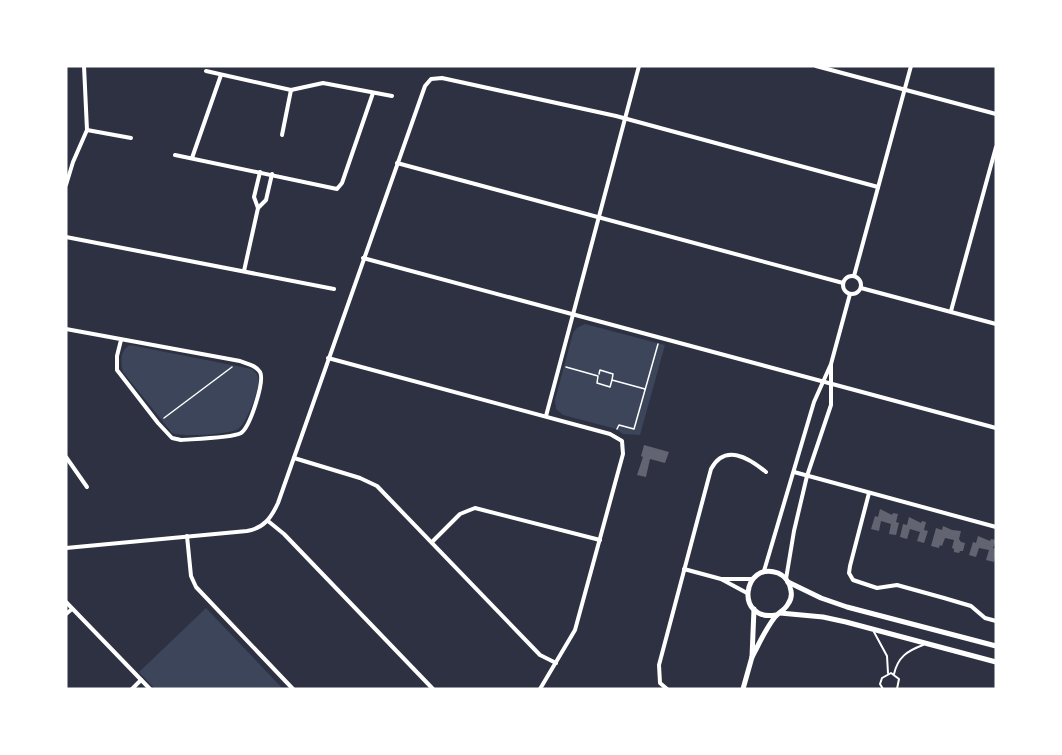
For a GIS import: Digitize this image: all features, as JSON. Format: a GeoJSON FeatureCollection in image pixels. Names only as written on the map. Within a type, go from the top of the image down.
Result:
{"type":"FeatureCollection","features":[{"type":"Feature","properties":{"kind":"street"},"geometry":{"type":"LineString","coordinates":[[66,185],[87,130],[84,66]]}},
{"type":"Feature","properties":{"kind":"street"},"geometry":{"type":"LineString","coordinates":[[546,416],[639,66]]}},
{"type":"Feature","properties":{"kind":"street"},"geometry":{"type":"LineString","coordinates":[[816,66],[996,114]]}},
{"type":"Feature","properties":{"kind":"street"},"geometry":{"type":"LineString","coordinates":[[854,276],[911,66]]}},
{"type":"Feature","properties":{"kind":"street"},"geometry":{"type":"LineString","coordinates":[[207,71],[291,90],[323,83],[392,96]]}},
{"type":"Feature","properties":{"kind":"street"},"geometry":{"type":"LineString","coordinates":[[192,158],[221,75]]}},
{"type":"Feature","properties":{"kind":"street"},"geometry":{"type":"LineString","coordinates":[[66,548],[253,530],[268,521],[278,503],[363,258],[428,81],[435,78],[588,110],[878,187]]}},
{"type":"Feature","properties":{"kind":"street"},"geometry":{"type":"LineString","coordinates":[[282,135],[291,90]]}},
{"type":"Feature","properties":{"kind":"street"},"geometry":{"type":"LineString","coordinates":[[175,155],[335,189],[339,187],[373,93]]}},
{"type":"Feature","properties":{"kind":"street"},"geometry":{"type":"LineString","coordinates":[[87,130],[131,138]]}},
{"type":"Feature","properties":{"kind":"street"},"geometry":{"type":"LineString","coordinates":[[951,311],[996,147]]}},
{"type":"Feature","properties":{"kind":"street"},"geometry":{"type":"LineString","coordinates":[[398,163],[843,283]]}},
{"type":"Feature","properties":{"kind":"street"},"geometry":{"type":"LineString","coordinates":[[258,208],[254,197],[260,172]]}},
{"type":"Feature","properties":{"kind":"street"},"geometry":{"type":"LineString","coordinates":[[244,271],[258,208],[266,200],[272,174]]}},
{"type":"Feature","properties":{"kind":"street"},"geometry":{"type":"LineString","coordinates":[[66,237],[334,289]]}},
{"type":"Feature","properties":{"kind":"street"},"geometry":{"type":"LineString","coordinates":[[363,258],[996,428]]}},
{"type":"Feature","properties":{"kind":"street"},"geometry":{"type":"LineString","coordinates":[[843,283],[847,277],[854,276],[859,278],[861,288]]}},
{"type":"Feature","properties":{"kind":"street"},"geometry":{"type":"LineString","coordinates":[[843,283],[846,292],[850,294],[855,294],[861,288]]}},
{"type":"Feature","properties":{"kind":"street"},"geometry":{"type":"LineString","coordinates":[[861,288],[996,324]]}},
{"type":"Feature","properties":{"kind":"street"},"geometry":{"type":"LineString","coordinates":[[764,572],[814,402],[831,364],[850,294]]}},
{"type":"Feature","properties":{"kind":"street"},"geometry":{"type":"LineString","coordinates":[[66,329],[240,362],[259,370],[262,383],[248,425],[243,432],[237,435],[177,440],[172,438],[117,370],[117,356],[121,340]]}},
{"type":"Feature","properties":{"kind":"street"},"geometry":{"type":"LineString","coordinates":[[328,358],[546,416],[616,436],[622,441],[623,454],[575,630],[540,689]]}},
{"type":"Feature","properties":{"kind":"street"},"geometry":{"type":"LineString","coordinates":[[752,657],[778,614],[790,602],[792,596],[787,580],[794,531],[807,476],[831,405],[831,364]]}},
{"type":"Feature","properties":{"kind":"street"},"geometry":{"type":"LineString","coordinates":[[667,689],[660,683],[659,669],[708,477],[717,460],[728,455],[753,461],[766,472]]}},
{"type":"Feature","properties":{"kind":"street"},"geometry":{"type":"LineString","coordinates":[[66,457],[87,487]]}},
{"type":"Feature","properties":{"kind":"street"},"geometry":{"type":"LineString","coordinates":[[294,458],[372,483],[540,654],[556,663]]}},
{"type":"Feature","properties":{"kind":"street"},"geometry":{"type":"LineString","coordinates":[[794,472],[996,527]]}},
{"type":"Feature","properties":{"kind":"street"},"geometry":{"type":"LineString","coordinates":[[869,493],[850,566],[849,573],[853,580],[881,588],[897,585],[936,595],[971,606],[985,618],[996,621]]}},
{"type":"Feature","properties":{"kind":"street"},"geometry":{"type":"LineString","coordinates":[[432,542],[460,514],[475,508],[600,540]]}},
{"type":"Feature","properties":{"kind":"street"},"geometry":{"type":"LineString","coordinates":[[268,521],[285,534],[434,689]]}},
{"type":"Feature","properties":{"kind":"street"},"geometry":{"type":"LineString","coordinates":[[187,536],[191,576],[196,587],[293,689]]}},
{"type":"Feature","properties":{"kind":"street"},"geometry":{"type":"LineString","coordinates":[[684,569],[721,579],[747,593]]}},
{"type":"Feature","properties":{"kind":"street"},"geometry":{"type":"LineString","coordinates":[[721,579],[753,579],[764,572],[776,572],[821,598],[847,607],[996,646]]}},
{"type":"Feature","properties":{"kind":"street"},"geometry":{"type":"LineString","coordinates":[[753,579],[747,593],[749,601],[754,609],[764,615],[823,617],[996,662]]}},
{"type":"Feature","properties":{"kind":"street"},"geometry":{"type":"LineString","coordinates":[[66,602],[150,689]]}},
{"type":"Feature","properties":{"kind":"street"},"geometry":{"type":"LineString","coordinates":[[66,614],[72,609]]}},
{"type":"Feature","properties":{"kind":"street"},"geometry":{"type":"LineString","coordinates":[[743,689],[752,657],[754,609]]}},
{"type":"Feature","properties":{"kind":"street"},"geometry":{"type":"LineString","coordinates":[[132,689],[141,680]]}},
{"type":"Feature","properties":{"kind":"lane"},"geometry":{"type":"LineString","coordinates":[[873,629],[887,656],[888,673]]}},
{"type":"Feature","properties":{"kind":"lane"},"geometry":{"type":"LineString","coordinates":[[897,689],[899,682],[894,674],[896,665],[902,656],[926,644]]}},
{"type":"Feature","properties":{"kind":"lane"},"geometry":{"type":"LineString","coordinates":[[874,686],[882,688],[882,678],[888,673],[894,674]]}},
{"type":"Feature","properties":{"kind":"path"},"geometry":{"type":"LineString","coordinates":[[616,436],[619,425],[634,429],[659,338]]}},
{"type":"Feature","properties":{"kind":"path"},"geometry":{"type":"LineString","coordinates":[[158,423],[240,362]]}},
{"type":"Feature","properties":{"kind":"path"},"geometry":{"type":"LineString","coordinates":[[559,365],[598,376]]}},
{"type":"Feature","properties":{"kind":"path"},"geometry":{"type":"LineString","coordinates":[[600,370],[613,374],[612,380],[610,387],[597,383],[600,370]]}},
{"type":"Feature","properties":{"kind":"path"},"geometry":{"type":"LineString","coordinates":[[612,380],[645,389]]}},
{"type":"Feature","properties":{"kind":"shaded area"},"geometry":{"type":"Polygon","coordinates":[[[585,324],[665,345],[640,435],[623,434],[616,429],[563,415],[556,409],[555,400],[573,333],[585,324]]]}},
{"type":"Feature","properties":{"kind":"shaded area"},"geometry":{"type":"Polygon","coordinates":[[[130,345],[252,369],[258,376],[259,382],[245,421],[238,429],[215,434],[172,433],[123,372],[122,354],[130,345]]]}},
{"type":"Feature","properties":{"kind":"shaded area"},"geometry":{"type":"Polygon","coordinates":[[[206,608],[283,689],[155,689],[139,672],[206,608]]]}},
{"type":"Feature","properties":{"kind":"building"},"geometry":{"type":"Polygon","coordinates":[[[644,445],[669,452],[665,463],[650,459],[646,477],[637,475],[644,445]]]}},
{"type":"Feature","properties":{"kind":"building"},"geometry":{"type":"Polygon","coordinates":[[[880,509],[892,515],[893,513],[898,514],[896,522],[899,523],[896,535],[889,534],[891,524],[881,521],[879,531],[871,529],[880,509]]]}},
{"type":"Feature","properties":{"kind":"building"},"geometry":{"type":"Polygon","coordinates":[[[909,517],[921,523],[926,522],[924,530],[928,531],[924,543],[917,541],[920,532],[910,529],[907,539],[900,537],[903,524],[907,525],[909,517]]]}},
{"type":"Feature","properties":{"kind":"building"},"geometry":{"type":"Polygon","coordinates":[[[943,526],[961,531],[959,539],[965,543],[963,551],[954,552],[952,548],[954,540],[945,538],[939,548],[931,546],[936,528],[942,530],[943,526]]]}},
{"type":"Feature","properties":{"kind":"building"},"geometry":{"type":"Polygon","coordinates":[[[978,536],[990,541],[991,539],[996,540],[993,548],[996,549],[994,562],[986,560],[989,550],[979,548],[976,557],[969,555],[973,542],[976,543],[978,536]]]}}]}
